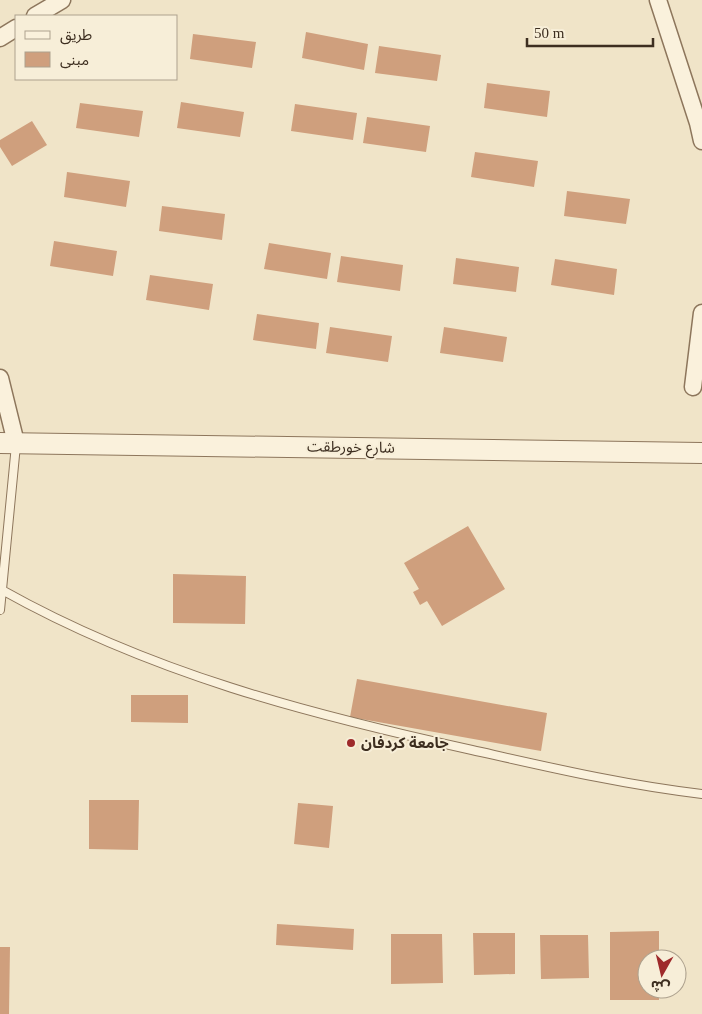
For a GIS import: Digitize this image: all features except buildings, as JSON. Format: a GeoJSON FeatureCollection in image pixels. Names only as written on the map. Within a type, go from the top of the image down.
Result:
{"type":"FeatureCollection","features":[{"type":"Feature","properties":{"kind":"street"},"geometry":{"type":"LineString","coordinates":[[37,15],[62,0]]}},
{"type":"Feature","properties":{"kind":"street"},"geometry":{"type":"LineString","coordinates":[[658,0],[698,123],[702,141]]}},
{"type":"Feature","properties":{"kind":"street"},"geometry":{"type":"LineString","coordinates":[[0,38],[15,29]]}},
{"type":"Feature","properties":{"kind":"street"},"geometry":{"type":"LineString","coordinates":[[693,387],[702,314]]}},
{"type":"Feature","properties":{"kind":"street"},"geometry":{"type":"LineString","coordinates":[[0,378],[8,443]]}},
{"type":"Feature","properties":{"kind":"street","name":"شارع خورطقت"},"geometry":{"type":"LineString","coordinates":[[8,443],[702,453]]}},
{"type":"Feature","properties":{"kind":"lane"},"geometry":{"type":"LineString","coordinates":[[0,610],[8,443]]}},
{"type":"Feature","properties":{"kind":"lane"},"geometry":{"type":"LineString","coordinates":[[2,590],[72,628],[170,668],[318,715],[646,788],[702,794]]}},
{"type":"Feature","properties":{"kind":"place","name":"جامعة كردفان"},"geometry":{"type":"Point","coordinates":[351,743]}}]}
